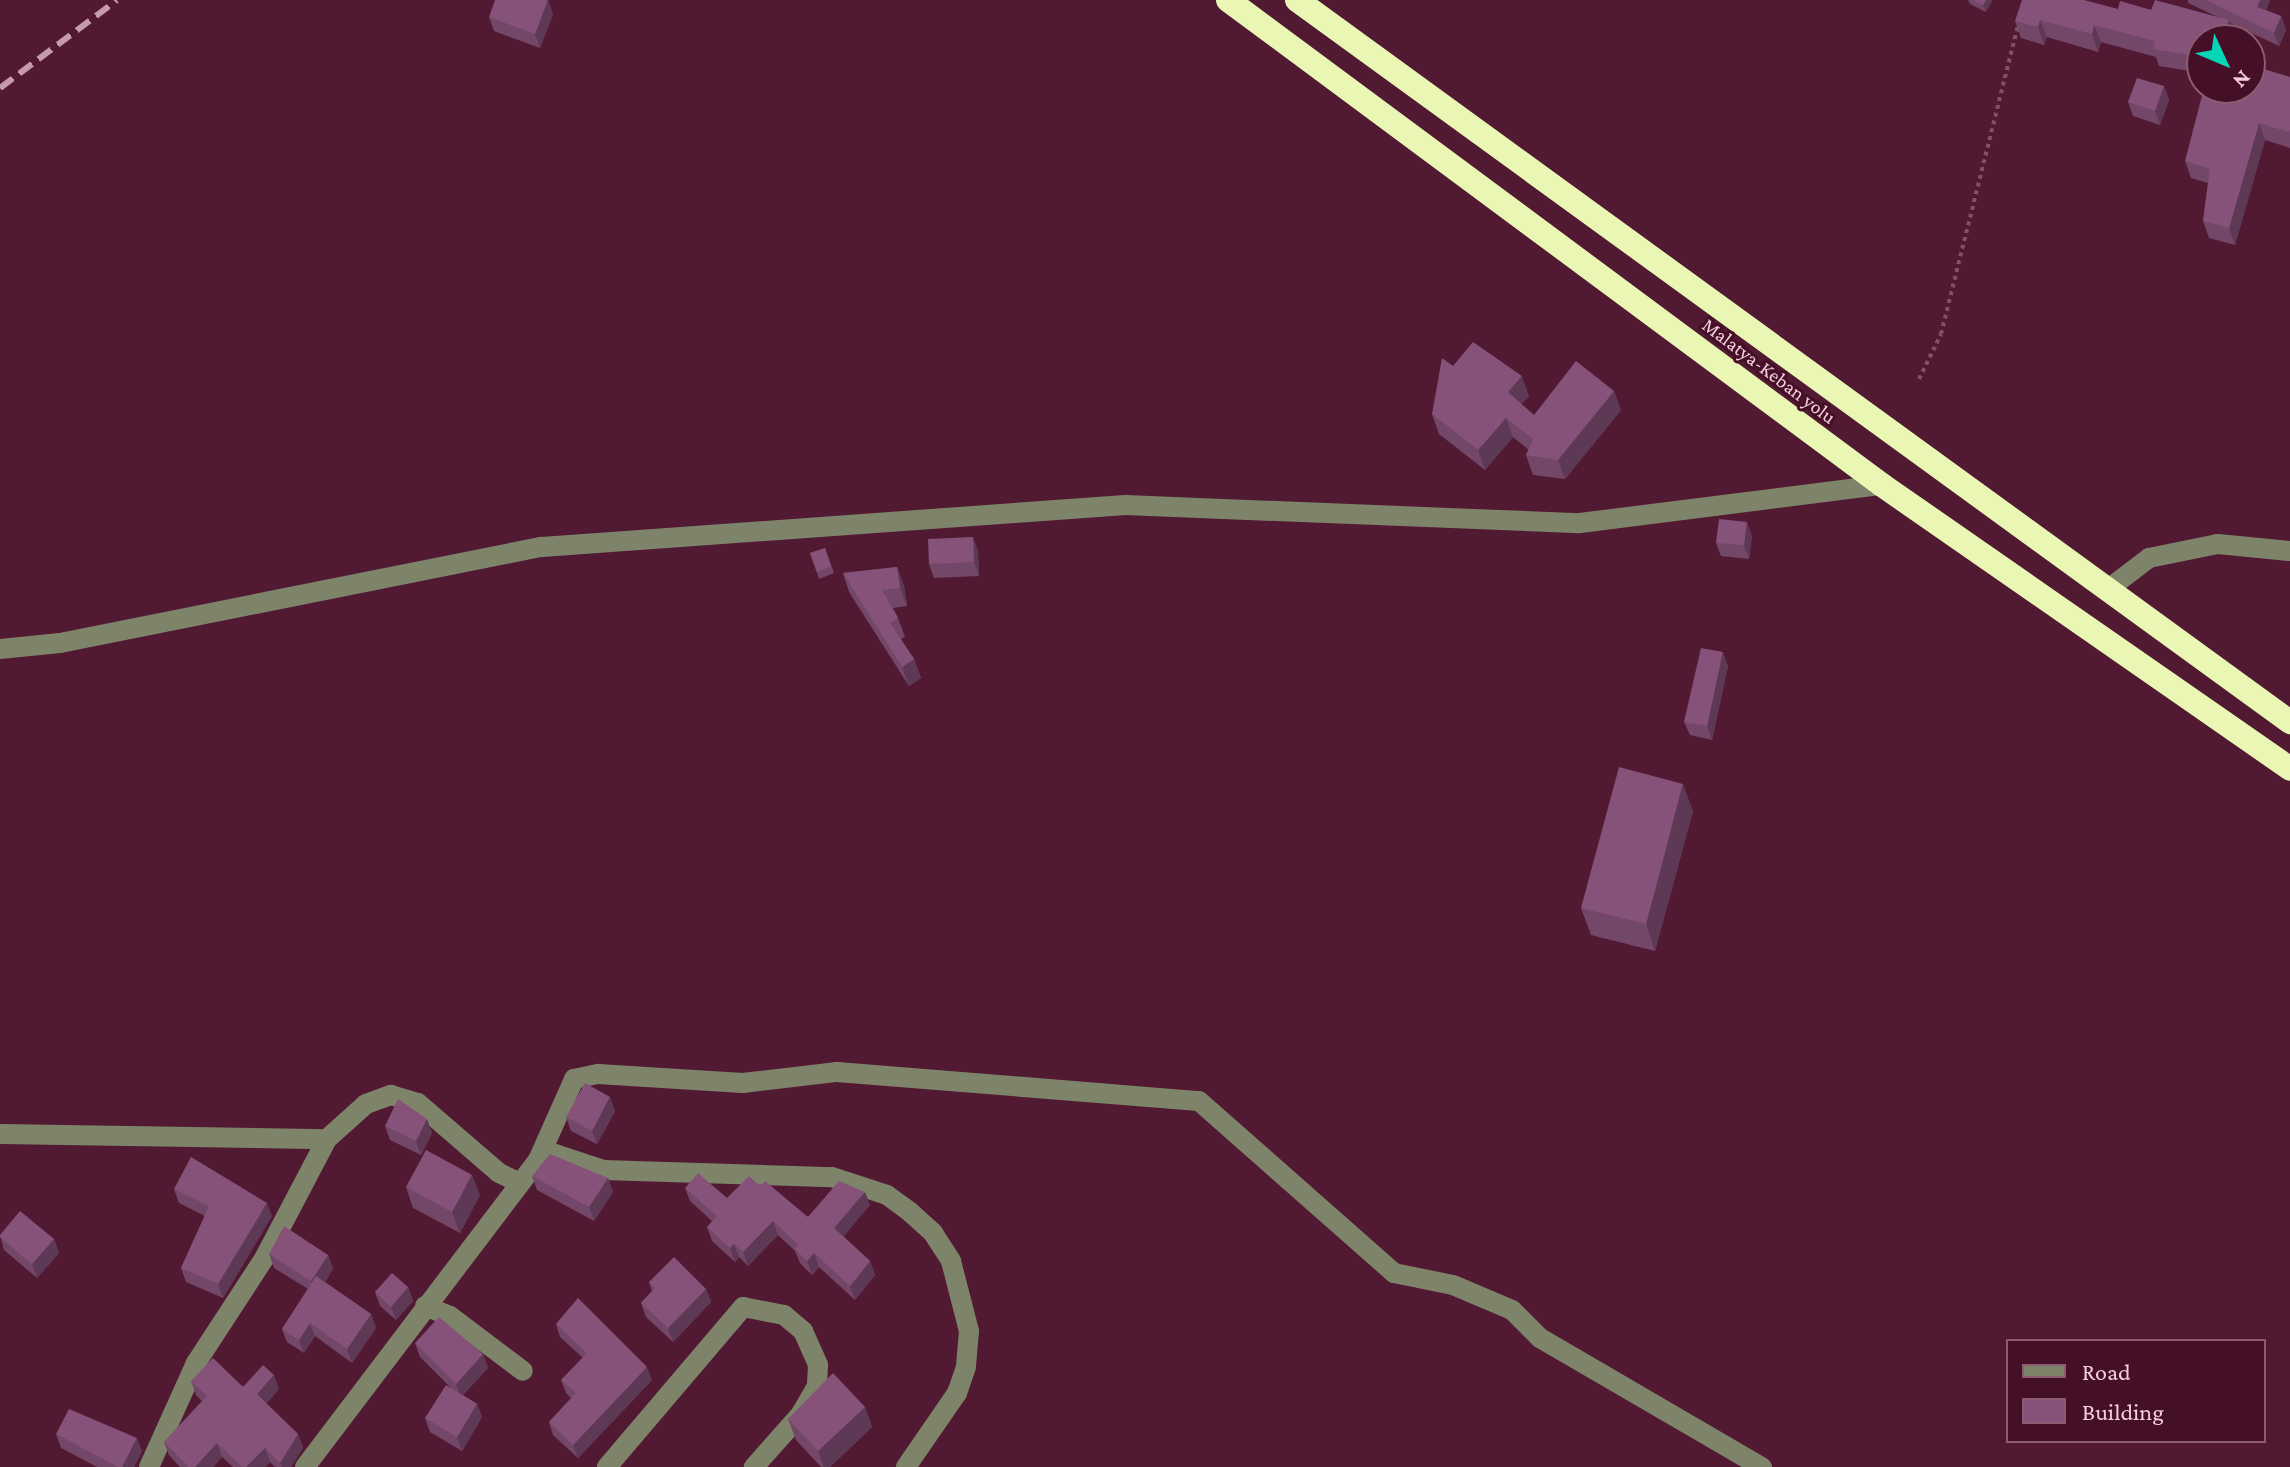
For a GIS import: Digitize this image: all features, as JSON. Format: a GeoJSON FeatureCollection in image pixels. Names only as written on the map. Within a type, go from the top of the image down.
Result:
{"type":"FeatureCollection","features":[{"type":"Feature","properties":{"kind":"highway","name":"Malatya-Keban yolu"},"geometry":{"type":"LineString","coordinates":[[1228,0],[1882,485],[2290,769]]}},
{"type":"Feature","properties":{"kind":"highway","name":"Malatya-Keban yolu"},"geometry":{"type":"LineString","coordinates":[[1297,0],[2290,722]]}},
{"type":"Feature","properties":{"kind":"street"},"geometry":{"type":"LineString","coordinates":[[0,649],[60,643],[542,547],[1125,505],[1580,523],[1882,485]]}},
{"type":"Feature","properties":{"kind":"street"},"geometry":{"type":"LineString","coordinates":[[2107,590],[2149,558],[2218,544],[2290,551]]}},
{"type":"Feature","properties":{"kind":"street"},"geometry":{"type":"LineString","coordinates":[[305,1467],[538,1160],[574,1079],[598,1074],[743,1083],[837,1072],[1199,1101],[1394,1273],[1453,1285],[1512,1310],[1540,1338],[1762,1467]]}},
{"type":"Feature","properties":{"kind":"street"},"geometry":{"type":"LineString","coordinates":[[149,1467],[196,1363],[265,1257],[327,1139],[366,1104],[391,1095],[428,1110],[499,1173],[520,1183]]}},
{"type":"Feature","properties":{"kind":"street"},"geometry":{"type":"LineString","coordinates":[[0,1134],[327,1139]]}},
{"type":"Feature","properties":{"kind":"street"},"geometry":{"type":"LineString","coordinates":[[538,1160],[555,1154],[603,1170],[832,1177],[887,1195],[910,1212],[951,1261],[969,1331],[966,1367],[957,1393],[906,1467]]}},
{"type":"Feature","properties":{"kind":"street"},"geometry":{"type":"LineString","coordinates":[[425,1306],[450,1316],[523,1371]]}},
{"type":"Feature","properties":{"kind":"street"},"geometry":{"type":"LineString","coordinates":[[607,1467],[743,1307],[784,1315],[803,1331],[818,1365],[817,1386],[801,1414],[754,1467]]}},
{"type":"Feature","properties":{"kind":"path"},"geometry":{"type":"LineString","coordinates":[[1919,379],[1941,334],[2021,14]]}},
{"type":"Feature","properties":{"kind":"building"},"geometry":{"type":"Polygon","coordinates":[[[495,0],[548,0],[535,34],[489,17],[495,0]]]}},
{"type":"Feature","properties":{"kind":"building"},"geometry":{"type":"Polygon","coordinates":[[[2022,0],[2084,0],[2118,9],[2120,1],[2151,10],[2155,0],[2229,20],[2228,24],[2186,24],[2186,54],[2153,49],[2155,41],[2094,25],[2092,34],[2040,20],[2038,27],[2015,21],[2022,0]]]}},
{"type":"Feature","properties":{"kind":"building"},"geometry":{"type":"Polygon","coordinates":[[[2206,0],[2260,0],[2257,7],[2281,16],[2274,33],[2266,29],[2266,24],[2255,24],[2206,0]]]}},
{"type":"Feature","properties":{"kind":"building"},"geometry":{"type":"Polygon","coordinates":[[[2266,70],[2290,77],[2290,130],[2259,123],[2229,228],[2203,221],[2210,169],[2185,161],[2200,104],[2266,104],[2266,70]]]}},
{"type":"Feature","properties":{"kind":"building"},"geometry":{"type":"Polygon","coordinates":[[[2137,78],[2164,86],[2155,111],[2128,102],[2137,78]]]}},
{"type":"Feature","properties":{"kind":"building"},"geometry":{"type":"Polygon","coordinates":[[[1473,342],[1522,376],[1508,392],[1534,415],[1576,361],[1614,391],[1558,460],[1526,455],[1533,439],[1506,418],[1478,450],[1432,414],[1442,358],[1453,366],[1473,342]]]}},
{"type":"Feature","properties":{"kind":"building"},"geometry":{"type":"Polygon","coordinates":[[[1719,519],[1747,522],[1744,545],[1716,543],[1719,519]]]}},
{"type":"Feature","properties":{"kind":"building"},"geometry":{"type":"Polygon","coordinates":[[[973,537],[974,562],[929,564],[928,539],[973,537]]]}},
{"type":"Feature","properties":{"kind":"building"},"geometry":{"type":"Polygon","coordinates":[[[825,548],[831,566],[817,572],[810,553],[825,548]]]}},
{"type":"Feature","properties":{"kind":"building"},"geometry":{"type":"Polygon","coordinates":[[[897,567],[900,588],[882,590],[898,618],[890,623],[914,659],[902,667],[843,573],[897,567]]]}},
{"type":"Feature","properties":{"kind":"building"},"geometry":{"type":"Polygon","coordinates":[[[1701,648],[1723,652],[1707,726],[1684,722],[1701,648]]]}},
{"type":"Feature","properties":{"kind":"building"},"geometry":{"type":"Polygon","coordinates":[[[1619,767],[1683,784],[1646,924],[1581,908],[1619,767]]]}},
{"type":"Feature","properties":{"kind":"building"},"geometry":{"type":"Polygon","coordinates":[[[585,1083],[610,1097],[592,1131],[566,1117],[585,1083]]]}},
{"type":"Feature","properties":{"kind":"building"},"geometry":{"type":"Polygon","coordinates":[[[398,1099],[427,1119],[416,1141],[385,1126],[398,1099]]]}},
{"type":"Feature","properties":{"kind":"building"},"geometry":{"type":"Polygon","coordinates":[[[426,1150],[472,1175],[452,1212],[406,1187],[426,1150]]]}},
{"type":"Feature","properties":{"kind":"building"},"geometry":{"type":"Polygon","coordinates":[[[550,1154],[608,1178],[589,1207],[532,1176],[550,1154]]]}},
{"type":"Feature","properties":{"kind":"building"},"geometry":{"type":"Polygon","coordinates":[[[191,1157],[267,1203],[218,1284],[181,1268],[209,1206],[174,1189],[191,1157]]]}},
{"type":"Feature","properties":{"kind":"building"},"geometry":{"type":"Polygon","coordinates":[[[698,1173],[727,1198],[749,1176],[760,1186],[765,1181],[808,1217],[839,1181],[865,1192],[834,1228],[870,1261],[850,1286],[814,1253],[807,1261],[795,1249],[798,1245],[773,1221],[743,1252],[734,1244],[730,1248],[707,1227],[717,1216],[685,1188],[698,1173]]]}},
{"type":"Feature","properties":{"kind":"building"},"geometry":{"type":"Polygon","coordinates":[[[20,1211],[54,1239],[32,1264],[0,1237],[20,1211]]]}},
{"type":"Feature","properties":{"kind":"building"},"geometry":{"type":"Polygon","coordinates":[[[284,1226],[328,1255],[311,1281],[269,1254],[284,1226]]]}},
{"type":"Feature","properties":{"kind":"building"},"geometry":{"type":"Polygon","coordinates":[[[674,1257],[706,1289],[668,1328],[641,1303],[655,1288],[649,1282],[674,1257]]]}},
{"type":"Feature","properties":{"kind":"building"},"geometry":{"type":"Polygon","coordinates":[[[392,1273],[408,1287],[391,1307],[375,1292],[392,1273]]]}},
{"type":"Feature","properties":{"kind":"building"},"geometry":{"type":"Polygon","coordinates":[[[316,1276],[371,1314],[347,1349],[310,1323],[299,1340],[282,1329],[316,1276]]]}},
{"type":"Feature","properties":{"kind":"building"},"geometry":{"type":"Polygon","coordinates":[[[578,1298],[647,1367],[573,1445],[549,1422],[576,1393],[561,1380],[587,1353],[556,1324],[578,1298]]]}},
{"type":"Feature","properties":{"kind":"building"},"geometry":{"type":"Polygon","coordinates":[[[439,1317],[483,1354],[456,1384],[415,1343],[439,1317]]]}},
{"type":"Feature","properties":{"kind":"building"},"geometry":{"type":"Polygon","coordinates":[[[213,1358],[243,1387],[263,1365],[274,1375],[257,1394],[298,1434],[280,1463],[265,1448],[246,1467],[242,1467],[217,1443],[195,1467],[189,1467],[164,1442],[207,1396],[191,1381],[213,1358]]]}},
{"type":"Feature","properties":{"kind":"building"},"geometry":{"type":"Polygon","coordinates":[[[833,1373],[865,1407],[818,1451],[788,1419],[833,1373]]]}},
{"type":"Feature","properties":{"kind":"building"},"geometry":{"type":"Polygon","coordinates":[[[446,1385],[477,1404],[457,1437],[425,1418],[446,1385]]]}},
{"type":"Feature","properties":{"kind":"building"},"geometry":{"type":"Polygon","coordinates":[[[69,1409],[137,1438],[122,1467],[56,1434],[69,1409]]]}},
{"type":"Feature","properties":{"kind":"railway"},"geometry":{"type":"LineString","coordinates":[[0,88],[117,0]]}}]}
